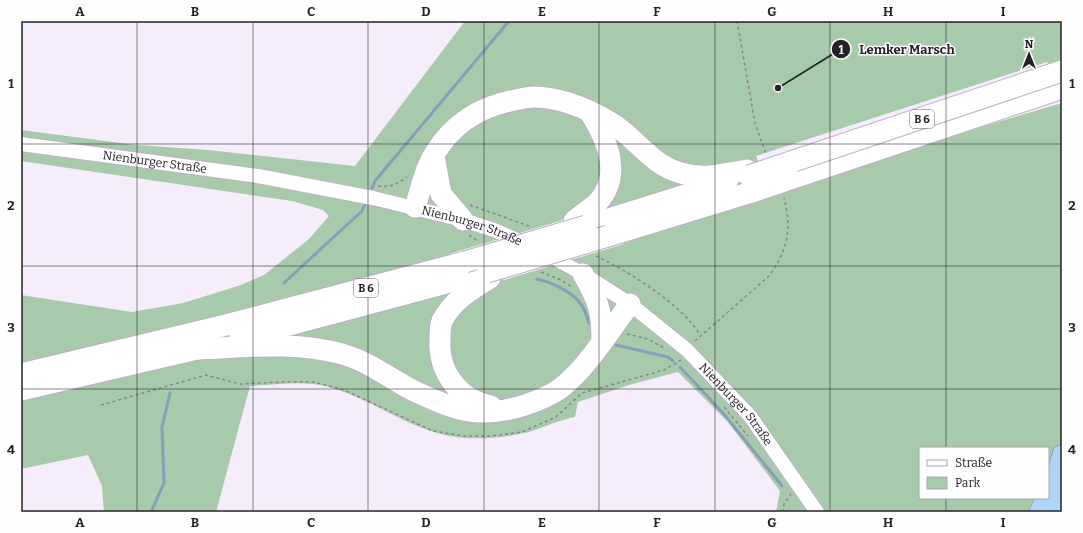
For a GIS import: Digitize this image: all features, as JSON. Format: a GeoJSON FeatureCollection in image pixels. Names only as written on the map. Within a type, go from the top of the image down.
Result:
{"type":"FeatureCollection","features":[{"type":"Feature","properties":{"kind":"highway","name":"B 6"},"geometry":{"type":"LineString","coordinates":[[774,161],[1062,71]]}},
{"type":"Feature","properties":{"kind":"highway","name":"B 6"},"geometry":{"type":"LineString","coordinates":[[21,390],[70,372],[226,325],[465,262],[533,258],[580,224],[750,179],[1062,88]]}},
{"type":"Feature","properties":{"kind":"highway"},"geometry":{"type":"LineString","coordinates":[[415,207],[434,153],[452,129],[480,110],[502,102],[533,97],[563,101],[589,111],[612,123],[646,154],[663,165],[681,173],[750,179],[774,161]]}},
{"type":"Feature","properties":{"kind":"highway"},"geometry":{"type":"LineString","coordinates":[[580,224],[605,191],[610,175],[611,158],[607,144],[601,130],[589,111]]}},
{"type":"Feature","properties":{"kind":"highway"},"geometry":{"type":"LineString","coordinates":[[434,153],[441,194],[462,226]]}},
{"type":"Feature","properties":{"kind":"highway","name":"B 6"},"geometry":{"type":"LineString","coordinates":[[21,374],[70,372],[198,349],[491,274],[533,258],[608,236],[750,179]]}},
{"type":"Feature","properties":{"kind":"highway"},"geometry":{"type":"LineString","coordinates":[[491,274],[470,290],[450,309],[442,322],[439,346],[443,368],[453,384],[465,395],[479,403],[512,409]]}},
{"type":"Feature","properties":{"kind":"highway"},"geometry":{"type":"LineString","coordinates":[[578,280],[598,299],[602,319],[608,334]]}},
{"type":"Feature","properties":{"kind":"highway"},"geometry":{"type":"LineString","coordinates":[[198,349],[296,346],[324,350],[363,362],[412,389],[451,406],[470,412],[487,414],[512,409],[538,401],[560,388],[576,373],[630,304]]}},
{"type":"Feature","properties":{"kind":"street","name":"Nienburger Straße"},"geometry":{"type":"LineString","coordinates":[[21,144],[258,176],[368,197],[415,207],[462,226],[494,230],[538,249],[578,280],[630,304],[681,356],[750,416],[817,512]]}},
{"type":"Feature","properties":{"kind":"path"},"geometry":{"type":"LineString","coordinates":[[737,21],[755,123],[774,161]]}},
{"type":"Feature","properties":{"kind":"path"},"geometry":{"type":"LineString","coordinates":[[101,405],[206,375],[240,384],[314,382],[344,390],[433,431],[463,436],[491,436],[522,432],[556,417],[582,393],[664,370],[681,356],[700,335],[769,276],[776,266],[787,240],[789,227],[782,193]]}},
{"type":"Feature","properties":{"kind":"path"},"geometry":{"type":"LineString","coordinates":[[462,226],[480,242]]}},
{"type":"Feature","properties":{"kind":"path"},"geometry":{"type":"LineString","coordinates":[[533,258],[562,280],[578,280]]}},
{"type":"Feature","properties":{"kind":"path"},"geometry":{"type":"LineString","coordinates":[[608,334],[628,334],[648,339],[670,352]]}},
{"type":"Feature","properties":{"kind":"path"},"geometry":{"type":"LineString","coordinates":[[720,403],[751,439]]}},
{"type":"Feature","properties":{"kind":"path"},"geometry":{"type":"LineString","coordinates":[[783,512],[784,504],[793,491]]}},
{"type":"Feature","properties":{"kind":"green space"},"geometry":{"type":"Polygon","coordinates":[[[465,21],[1062,21],[1062,76],[1047,62],[756,156],[771,189],[1062,103],[1062,444],[1054,447],[1049,464],[1049,447],[919,447],[919,499],[1034,499],[1028,512],[776,512],[780,491],[728,422],[678,372],[629,385],[578,402],[575,417],[529,432],[481,438],[465,438],[429,431],[363,400],[329,387],[299,383],[250,386],[216,512],[104,512],[102,486],[88,455],[21,469],[21,295],[132,312],[183,303],[238,286],[264,275],[309,239],[329,216],[323,210],[292,201],[21,161],[21,130],[136,145],[208,150],[355,166],[465,21]],[[566,217],[560,221],[449,254],[504,280],[624,244],[566,217]]]}},
{"type":"Feature","properties":{"kind":"water"},"geometry":{"type":"Polygon","coordinates":[[[1062,444],[1062,512],[1028,512],[1034,499],[1049,499],[1049,464],[1054,447],[1062,444]]]}},
{"type":"Feature","properties":{"kind":"waterway"},"geometry":{"type":"LineString","coordinates":[[370,193],[375,181],[509,21]]}},
{"type":"Feature","properties":{"kind":"waterway"},"geometry":{"type":"LineString","coordinates":[[284,283],[362,211],[367,200]]}},
{"type":"Feature","properties":{"kind":"waterway"},"geometry":{"type":"LineString","coordinates":[[537,279],[548,282],[566,291],[576,299],[587,315],[589,323]]}},
{"type":"Feature","properties":{"kind":"waterway"},"geometry":{"type":"LineString","coordinates":[[616,345],[668,357],[673,361]]}},
{"type":"Feature","properties":{"kind":"waterway"},"geometry":{"type":"LineString","coordinates":[[680,367],[723,413],[782,486]]}},
{"type":"Feature","properties":{"kind":"waterway"},"geometry":{"type":"LineString","coordinates":[[151,512],[164,483],[162,427],[170,393]]}},
{"type":"Feature","properties":{"kind":"place","name":"Lemker Marsch"},"geometry":{"type":"Point","coordinates":[778,88]}}]}
